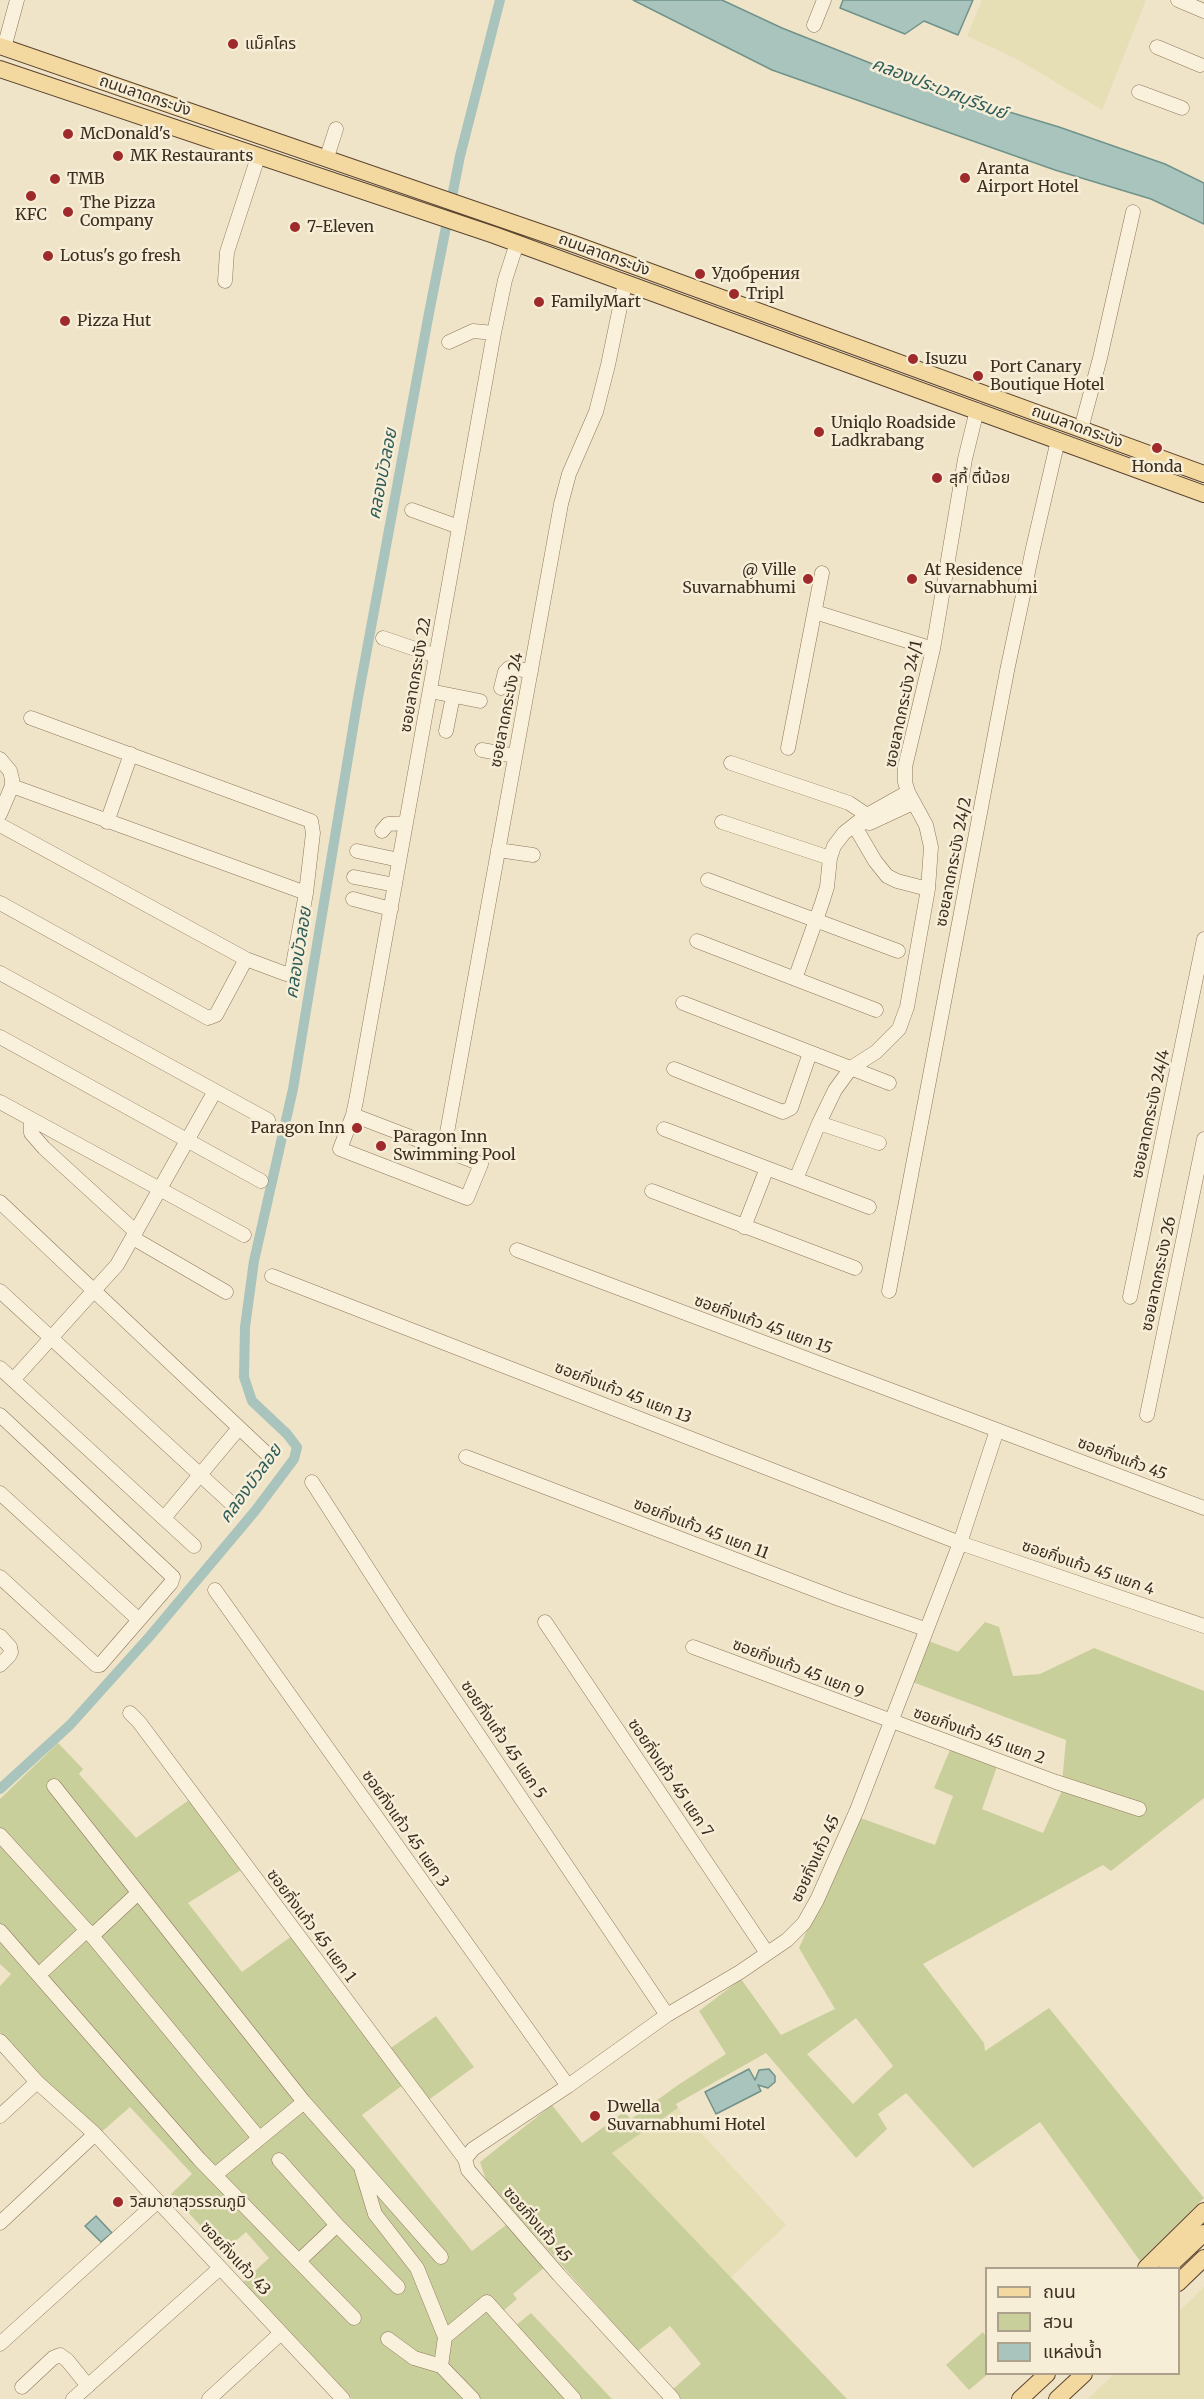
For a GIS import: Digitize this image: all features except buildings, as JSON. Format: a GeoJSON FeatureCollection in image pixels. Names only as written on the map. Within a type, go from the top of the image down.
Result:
{"type":"FeatureCollection","features":[{"type":"Feature","properties":{"kind":"main road","name":"ถนนลาดกระบัง"},"geometry":{"type":"LineString","coordinates":[[2,47],[413,187],[1204,474]]}},
{"type":"Feature","properties":{"kind":"main road","name":"ถนนลาดกระบัง"},"geometry":{"type":"LineString","coordinates":[[0,69],[517,243],[1204,494]]}},
{"type":"Feature","properties":{"kind":"main road"},"geometry":{"type":"LineString","coordinates":[[174,129],[179,108]]}},
{"type":"Feature","properties":{"kind":"main road"},"geometry":{"type":"LineString","coordinates":[[1147,2267],[1204,2211]]}},
{"type":"Feature","properties":{"kind":"main road"},"geometry":{"type":"LineString","coordinates":[[1168,2267],[1204,2233]]}},
{"type":"Feature","properties":{"kind":"main road"},"geometry":{"type":"LineString","coordinates":[[1180,2282],[1204,2258]]}},
{"type":"Feature","properties":{"kind":"main road"},"geometry":{"type":"LineString","coordinates":[[1020,2399],[1045,2375]]}},
{"type":"Feature","properties":{"kind":"main road"},"geometry":{"type":"LineString","coordinates":[[1057,2399],[1082,2375]]}},
{"type":"Feature","properties":{"kind":"street"},"geometry":{"type":"LineString","coordinates":[[2,47],[17,0]]}},
{"type":"Feature","properties":{"kind":"street"},"geometry":{"type":"LineString","coordinates":[[814,25],[824,0]]}},
{"type":"Feature","properties":{"kind":"street"},"geometry":{"type":"LineString","coordinates":[[1178,0],[1204,11]]}},
{"type":"Feature","properties":{"kind":"street"},"geometry":{"type":"LineString","coordinates":[[1157,47],[1200,65]]}},
{"type":"Feature","properties":{"kind":"street"},"geometry":{"type":"LineString","coordinates":[[1139,92],[1182,108]]}},
{"type":"Feature","properties":{"kind":"street"},"geometry":{"type":"LineString","coordinates":[[327,157],[336,129]]}},
{"type":"Feature","properties":{"kind":"street"},"geometry":{"type":"LineString","coordinates":[[225,281],[227,252],[258,157]]}},
{"type":"Feature","properties":{"kind":"street"},"geometry":{"type":"LineString","coordinates":[[1081,429],[1100,358],[1133,212]]}},
{"type":"Feature","properties":{"kind":"street","name":"ซอยลาดกระบัง 22"},"geometry":{"type":"LineString","coordinates":[[444,1149],[481,1164],[467,1198],[340,1149],[353,1115],[494,333],[505,280],[517,243]]}},
{"type":"Feature","properties":{"kind":"street","name":"ซอยลาดกระบัง 24"},"geometry":{"type":"LineString","coordinates":[[444,1149],[563,495],[569,474],[596,412],[625,283]]}},
{"type":"Feature","properties":{"kind":"street"},"geometry":{"type":"LineString","coordinates":[[449,342],[473,331],[494,333]]}},
{"type":"Feature","properties":{"kind":"street","name":"ซอยลาดกระบัง 24/1"},"geometry":{"type":"LineString","coordinates":[[796,1179],[835,1090],[851,1068],[876,1052],[898,1029],[907,1007],[928,889],[932,847],[904,775],[907,750],[933,649],[965,459],[977,410]]}},
{"type":"Feature","properties":{"kind":"street","name":"ซอยลาดกระบัง 24/2"},"geometry":{"type":"LineString","coordinates":[[889,1291],[1007,670],[1058,440]]}},
{"type":"Feature","properties":{"kind":"street"},"geometry":{"type":"LineString","coordinates":[[412,510],[459,527]]}},
{"type":"Feature","properties":{"kind":"street"},"geometry":{"type":"LineString","coordinates":[[788,748],[822,573]]}},
{"type":"Feature","properties":{"kind":"street"},"geometry":{"type":"LineString","coordinates":[[815,612],[933,649]]}},
{"type":"Feature","properties":{"kind":"street"},"geometry":{"type":"LineString","coordinates":[[383,638],[436,656]]}},
{"type":"Feature","properties":{"kind":"street"},"geometry":{"type":"LineString","coordinates":[[501,687],[508,668],[531,671]]}},
{"type":"Feature","properties":{"kind":"street"},"geometry":{"type":"LineString","coordinates":[[430,691],[480,701]]}},
{"type":"Feature","properties":{"kind":"street"},"geometry":{"type":"LineString","coordinates":[[446,731],[453,696]]}},
{"type":"Feature","properties":{"kind":"street"},"geometry":{"type":"LineString","coordinates":[[0,825],[246,959],[286,974],[291,972],[306,893],[313,833],[311,821],[31,718]]}},
{"type":"Feature","properties":{"kind":"street"},"geometry":{"type":"LineString","coordinates":[[482,750],[515,756]]}},
{"type":"Feature","properties":{"kind":"street"},"geometry":{"type":"LineString","coordinates":[[108,822],[131,754]]}},
{"type":"Feature","properties":{"kind":"street"},"geometry":{"type":"LineString","coordinates":[[0,759],[10,771],[12,786],[0,814]]}},
{"type":"Feature","properties":{"kind":"street"},"geometry":{"type":"LineString","coordinates":[[731,763],[849,803],[862,821],[875,861],[887,876],[928,889]]}},
{"type":"Feature","properties":{"kind":"street"},"geometry":{"type":"LineString","coordinates":[[12,786],[306,893]]}},
{"type":"Feature","properties":{"kind":"street"},"geometry":{"type":"LineString","coordinates":[[795,979],[827,887],[830,858],[838,839],[862,821],[911,797]]}},
{"type":"Feature","properties":{"kind":"street"},"geometry":{"type":"LineString","coordinates":[[722,822],[830,858]]}},
{"type":"Feature","properties":{"kind":"street"},"geometry":{"type":"LineString","coordinates":[[382,831],[388,824],[406,823]]}},
{"type":"Feature","properties":{"kind":"street"},"geometry":{"type":"LineString","coordinates":[[498,850],[533,855]]}},
{"type":"Feature","properties":{"kind":"street"},"geometry":{"type":"LineString","coordinates":[[357,851],[399,860]]}},
{"type":"Feature","properties":{"kind":"street"},"geometry":{"type":"LineString","coordinates":[[354,878],[395,885]]}},
{"type":"Feature","properties":{"kind":"street"},"geometry":{"type":"LineString","coordinates":[[708,880],[898,951]]}},
{"type":"Feature","properties":{"kind":"street"},"geometry":{"type":"LineString","coordinates":[[352,899],[391,909]]}},
{"type":"Feature","properties":{"kind":"street"},"geometry":{"type":"LineString","coordinates":[[0,903],[208,1018],[216,1015],[246,959]]}},
{"type":"Feature","properties":{"kind":"street","name":"ซอยลาดกระบัง 24/4"},"geometry":{"type":"LineString","coordinates":[[1130,1297],[1204,939]]}},
{"type":"Feature","properties":{"kind":"street"},"geometry":{"type":"LineString","coordinates":[[697,941],[876,1010]]}},
{"type":"Feature","properties":{"kind":"street"},"geometry":{"type":"LineString","coordinates":[[0,973],[268,1120]]}},
{"type":"Feature","properties":{"kind":"street"},"geometry":{"type":"LineString","coordinates":[[683,1003],[889,1083]]}},
{"type":"Feature","properties":{"kind":"street"},"geometry":{"type":"LineString","coordinates":[[0,1037],[261,1181]]}},
{"type":"Feature","properties":{"kind":"street"},"geometry":{"type":"LineString","coordinates":[[674,1069],[783,1112],[791,1108],[810,1053]]}},
{"type":"Feature","properties":{"kind":"street"},"geometry":{"type":"LineString","coordinates":[[13,1380],[117,1265],[215,1091]]}},
{"type":"Feature","properties":{"kind":"street"},"geometry":{"type":"LineString","coordinates":[[0,1102],[244,1235]]}},
{"type":"Feature","properties":{"kind":"street"},"geometry":{"type":"LineString","coordinates":[[353,1115],[444,1149]]}},
{"type":"Feature","properties":{"kind":"street"},"geometry":{"type":"LineString","coordinates":[[31,1119],[31,1133],[44,1148],[135,1235],[226,1292]]}},
{"type":"Feature","properties":{"kind":"street"},"geometry":{"type":"LineString","coordinates":[[819,1123],[879,1143]]}},
{"type":"Feature","properties":{"kind":"street"},"geometry":{"type":"LineString","coordinates":[[664,1129],[869,1207]]}},
{"type":"Feature","properties":{"kind":"street","name":"ซอยลาดกระบัง 26"},"geometry":{"type":"LineString","coordinates":[[1147,1415],[1204,1139]]}},
{"type":"Feature","properties":{"kind":"street"},"geometry":{"type":"LineString","coordinates":[[744,1227],[767,1168]]}},
{"type":"Feature","properties":{"kind":"street"},"geometry":{"type":"LineString","coordinates":[[652,1191],[855,1268]]}},
{"type":"Feature","properties":{"kind":"street"},"geometry":{"type":"LineString","coordinates":[[0,1202],[267,1454]]}},
{"type":"Feature","properties":{"kind":"street","name":"ซอยกิ่งแก้ว 45 แยก 15"},"geometry":{"type":"LineString","coordinates":[[517,1250],[997,1430]]}},
{"type":"Feature","properties":{"kind":"street","name":"ซอยกิ่งแก้ว 45 แยก 13"},"geometry":{"type":"LineString","coordinates":[[272,1276],[960,1543]]}},
{"type":"Feature","properties":{"kind":"street"},"geometry":{"type":"LineString","coordinates":[[0,1291],[232,1504]]}},
{"type":"Feature","properties":{"kind":"street"},"geometry":{"type":"LineString","coordinates":[[0,1368],[194,1546]]}},
{"type":"Feature","properties":{"kind":"street"},"geometry":{"type":"LineString","coordinates":[[0,1415],[172,1574],[171,1582],[100,1665],[96,1665],[0,1576]]}},
{"type":"Feature","properties":{"kind":"street"},"geometry":{"type":"LineString","coordinates":[[164,1518],[239,1428]]}},
{"type":"Feature","properties":{"kind":"street","name":"ซอยกิ่งแก้ว 45"},"geometry":{"type":"LineString","coordinates":[[673,2399],[559,2275],[468,2170],[465,2159],[473,2149],[568,2086],[667,2015],[787,1940],[804,1923],[817,1900],[857,1810],[960,1543],[997,1430],[1204,1508]]}},
{"type":"Feature","properties":{"kind":"street","name":"ซอยกิ่งแก้ว 45 แยก 11"},"geometry":{"type":"LineString","coordinates":[[466,1457],[839,1599],[925,1629]]}},
{"type":"Feature","properties":{"kind":"street","name":"ซอยกิ่งแก้ว 45 แยก 5"},"geometry":{"type":"LineString","coordinates":[[312,1482],[401,1620],[667,2015]]}},
{"type":"Feature","properties":{"kind":"street"},"geometry":{"type":"LineString","coordinates":[[0,1493],[139,1620]]}},
{"type":"Feature","properties":{"kind":"street","name":"ซอยกิ่งแก้ว 45 แยก 4"},"geometry":{"type":"LineString","coordinates":[[960,1543],[1204,1626]]}},
{"type":"Feature","properties":{"kind":"street","name":"ซอยกิ่งแก้ว 45 แยก 3"},"geometry":{"type":"LineString","coordinates":[[215,1590],[568,2086]]}},
{"type":"Feature","properties":{"kind":"street","name":"ซอยกิ่งแก้ว 45 แยก 7"},"geometry":{"type":"LineString","coordinates":[[545,1622],[767,1953]]}},
{"type":"Feature","properties":{"kind":"street"},"geometry":{"type":"LineString","coordinates":[[0,1636],[10,1647],[11,1652],[0,1665]]}},
{"type":"Feature","properties":{"kind":"street","name":"ซอยกิ่งแก้ว 45 แยก 9"},"geometry":{"type":"LineString","coordinates":[[693,1647],[891,1722]]}},
{"type":"Feature","properties":{"kind":"street","name":"ซอยกิ่งแก้ว 45 แยก 1"},"geometry":{"type":"LineString","coordinates":[[130,1713],[465,2159]]}},
{"type":"Feature","properties":{"kind":"street","name":"ซอยกิ่งแก้ว 45 แยก 2"},"geometry":{"type":"LineString","coordinates":[[891,1722],[1056,1782],[1139,1809]]}},
{"type":"Feature","properties":{"kind":"street"},"geometry":{"type":"LineString","coordinates":[[54,1786],[304,2102],[441,2256]]}},
{"type":"Feature","properties":{"kind":"street"},"geometry":{"type":"LineString","coordinates":[[0,1835],[89,1933],[260,2138]]}},
{"type":"Feature","properties":{"kind":"street"},"geometry":{"type":"LineString","coordinates":[[45,1969],[138,1893]]}},
{"type":"Feature","properties":{"kind":"street"},"geometry":{"type":"LineString","coordinates":[[0,1932],[214,2175],[354,2318]]}},
{"type":"Feature","properties":{"kind":"street","name":"ซอยกิ่งแก้ว 43"},"geometry":{"type":"LineString","coordinates":[[0,2041],[38,2082],[95,2133],[343,2399]]}},
{"type":"Feature","properties":{"kind":"street"},"geometry":{"type":"LineString","coordinates":[[0,2116],[38,2082]]}},
{"type":"Feature","properties":{"kind":"street"},"geometry":{"type":"LineString","coordinates":[[214,2175],[304,2102]]}},
{"type":"Feature","properties":{"kind":"street"},"geometry":{"type":"LineString","coordinates":[[0,2223],[95,2133]]}},
{"type":"Feature","properties":{"kind":"street"},"geometry":{"type":"LineString","coordinates":[[279,2160],[398,2287]]}},
{"type":"Feature","properties":{"kind":"street"},"geometry":{"type":"LineString","coordinates":[[360,2166],[375,2214],[417,2268],[445,2337],[441,2366]]}},
{"type":"Feature","properties":{"kind":"street"},"geometry":{"type":"LineString","coordinates":[[0,2344],[158,2201]]}},
{"type":"Feature","properties":{"kind":"street"},"geometry":{"type":"LineString","coordinates":[[299,2261],[338,2225]]}},
{"type":"Feature","properties":{"kind":"street"},"geometry":{"type":"LineString","coordinates":[[73,2399],[220,2268]]}},
{"type":"Feature","properties":{"kind":"street"},"geometry":{"type":"LineString","coordinates":[[445,2337],[487,2302],[574,2399]]}},
{"type":"Feature","properties":{"kind":"street"},"geometry":{"type":"LineString","coordinates":[[209,2399],[281,2332]]}},
{"type":"Feature","properties":{"kind":"street"},"geometry":{"type":"LineString","coordinates":[[388,2339],[414,2358],[441,2366],[473,2399]]}},
{"type":"Feature","properties":{"kind":"street"},"geometry":{"type":"LineString","coordinates":[[22,2387],[53,2358],[60,2355],[67,2360],[88,2386]]}},
{"type":"Feature","properties":{"kind":"shaded area"},"geometry":{"type":"Polygon","coordinates":[[[982,0],[1146,0],[1102,110],[1017,59],[967,36],[982,0]]]}},
{"type":"Feature","properties":{"kind":"shaded area"},"geometry":{"type":"Polygon","coordinates":[[[678,2108],[786,2225],[730,2278],[612,2153],[678,2108]]]}},
{"type":"Feature","properties":{"kind":"shaded area"},"geometry":{"type":"Polygon","coordinates":[[[1204,2287],[1204,2399],[1088,2399],[1113,2375],[1180,2375],[1180,2310],[1204,2287]]]}},
{"type":"Feature","properties":{"kind":"green space"},"geometry":{"type":"Polygon","coordinates":[[[985,1622],[999,1627],[1013,1676],[1040,1674],[1094,1648],[1204,1691],[1204,1798],[1111,1871],[1103,1865],[923,1964],[984,2043],[985,2051],[1049,2008],[1204,2198],[1140,2261],[1040,2122],[973,2168],[906,2093],[878,2114],[887,2129],[856,2158],[766,2053],[676,2104],[678,2108],[612,2153],[847,2399],[681,2399],[672,2390],[701,2364],[670,2326],[638,2351],[486,2180],[480,2162],[552,2105],[582,2143],[624,2112],[631,2119],[726,2054],[699,2011],[741,1979],[781,2035],[835,2009],[799,1948],[858,1817],[935,1845],[953,1796],[934,1788],[952,1745],[998,1764],[982,1809],[1043,1833],[1061,1793],[1066,1740],[910,1681],[926,1640],[958,1652],[985,1622]],[[856,2018],[807,2054],[853,2104],[893,2066],[856,2018]]]}},
{"type":"Feature","properties":{"kind":"green space"},"geometry":{"type":"Polygon","coordinates":[[[58,1743],[83,1769],[79,1774],[136,1838],[193,1797],[246,1867],[188,1903],[242,1972],[296,1933],[385,2052],[436,2016],[474,2067],[423,2104],[407,2082],[362,2115],[472,2251],[506,2225],[545,2267],[513,2294],[517,2299],[502,2312],[515,2326],[531,2313],[612,2399],[352,2399],[243,2282],[269,2258],[246,2232],[224,2251],[171,2194],[192,2174],[130,2107],[97,2136],[0,2032],[0,1986],[11,1974],[0,1964],[0,1799],[58,1743]]]}},
{"type":"Feature","properties":{"kind":"green space"},"geometry":{"type":"Polygon","coordinates":[[[983,2332],[985,2335],[985,2375],[987,2375],[969,2390],[946,2365],[983,2332]]]}},
{"type":"Feature","properties":{"kind":"water"},"geometry":{"type":"Polygon","coordinates":[[[633,0],[722,0],[782,28],[943,92],[1059,127],[1165,164],[1204,183],[1204,224],[1151,199],[1055,170],[772,70],[633,0]]]}},
{"type":"Feature","properties":{"kind":"water"},"geometry":{"type":"Polygon","coordinates":[[[843,0],[973,0],[958,35],[924,21],[905,34],[840,8],[843,0]]]}},
{"type":"Feature","properties":{"kind":"water"},"geometry":{"type":"Polygon","coordinates":[[[749,2069],[755,2080],[759,2070],[769,2069],[775,2076],[775,2082],[768,2088],[758,2085],[761,2091],[716,2114],[705,2092],[749,2069]]]}},
{"type":"Feature","properties":{"kind":"water"},"geometry":{"type":"Polygon","coordinates":[[[96,2216],[112,2233],[101,2242],[85,2226],[96,2216]]]}},
{"type":"Feature","properties":{"kind":"waterway","name":"คลองบัวลอย"},"geometry":{"type":"LineString","coordinates":[[0,1789],[70,1725],[150,1636],[255,1511],[294,1459],[297,1447],[287,1434],[252,1401],[244,1377],[245,1327],[254,1261],[293,1089],[358,698],[429,313],[460,156],[500,0]]}},
{"type":"Feature","properties":{"kind":"place","name":"แม็คโคร"},"geometry":{"type":"Point","coordinates":[233,44]}},
{"type":"Feature","properties":{"kind":"place","name":"McDonald's"},"geometry":{"type":"Point","coordinates":[68,134]}},
{"type":"Feature","properties":{"kind":"place","name":"MK Restaurants"},"geometry":{"type":"Point","coordinates":[118,156]}},
{"type":"Feature","properties":{"kind":"place","name":"Aranta Airport Hotel"},"geometry":{"type":"Point","coordinates":[965,178]}},
{"type":"Feature","properties":{"kind":"place","name":"TMB"},"geometry":{"type":"Point","coordinates":[55,179]}},
{"type":"Feature","properties":{"kind":"place","name":"KFC"},"geometry":{"type":"Point","coordinates":[31,196]}},
{"type":"Feature","properties":{"kind":"place","name":"The Pizza Company"},"geometry":{"type":"Point","coordinates":[68,212]}},
{"type":"Feature","properties":{"kind":"place","name":"7-Eleven"},"geometry":{"type":"Point","coordinates":[295,227]}},
{"type":"Feature","properties":{"kind":"place","name":"Lotus's go fresh"},"geometry":{"type":"Point","coordinates":[48,256]}},
{"type":"Feature","properties":{"kind":"place","name":"Удобрения"},"geometry":{"type":"Point","coordinates":[700,274]}},
{"type":"Feature","properties":{"kind":"place","name":"Tripl"},"geometry":{"type":"Point","coordinates":[734,294]}},
{"type":"Feature","properties":{"kind":"place","name":"FamilyMart"},"geometry":{"type":"Point","coordinates":[539,302]}},
{"type":"Feature","properties":{"kind":"place","name":"Pizza Hut"},"geometry":{"type":"Point","coordinates":[65,321]}},
{"type":"Feature","properties":{"kind":"place","name":"Isuzu"},"geometry":{"type":"Point","coordinates":[913,359]}},
{"type":"Feature","properties":{"kind":"place","name":"Port Canary Boutique Hotel"},"geometry":{"type":"Point","coordinates":[978,376]}},
{"type":"Feature","properties":{"kind":"place","name":"Uniqlo Roadside Ladkrabang"},"geometry":{"type":"Point","coordinates":[819,432]}},
{"type":"Feature","properties":{"kind":"place","name":"Honda"},"geometry":{"type":"Point","coordinates":[1157,448]}},
{"type":"Feature","properties":{"kind":"place","name":"สุกี้ ตี๋น้อย"},"geometry":{"type":"Point","coordinates":[937,478]}},
{"type":"Feature","properties":{"kind":"place","name":"@ Ville Suvarnabhumi"},"geometry":{"type":"Point","coordinates":[808,579]}},
{"type":"Feature","properties":{"kind":"place","name":"At Residence Suvarnabhumi"},"geometry":{"type":"Point","coordinates":[912,579]}},
{"type":"Feature","properties":{"kind":"place","name":"Paragon Inn"},"geometry":{"type":"Point","coordinates":[357,1128]}},
{"type":"Feature","properties":{"kind":"place","name":"Paragon Inn Swimming Pool"},"geometry":{"type":"Point","coordinates":[381,1146]}},
{"type":"Feature","properties":{"kind":"place","name":"Dwella Suvarnabhumi Hotel"},"geometry":{"type":"Point","coordinates":[595,2116]}},
{"type":"Feature","properties":{"kind":"place","name":"วิสมายาสุวรรณภูมิ"},"geometry":{"type":"Point","coordinates":[118,2202]}},
{"type":"Feature","properties":{"kind":"water label","name":"คลองประเวศบุรีรมย์"},"geometry":{"type":"Point","coordinates":[939,89]}}]}
